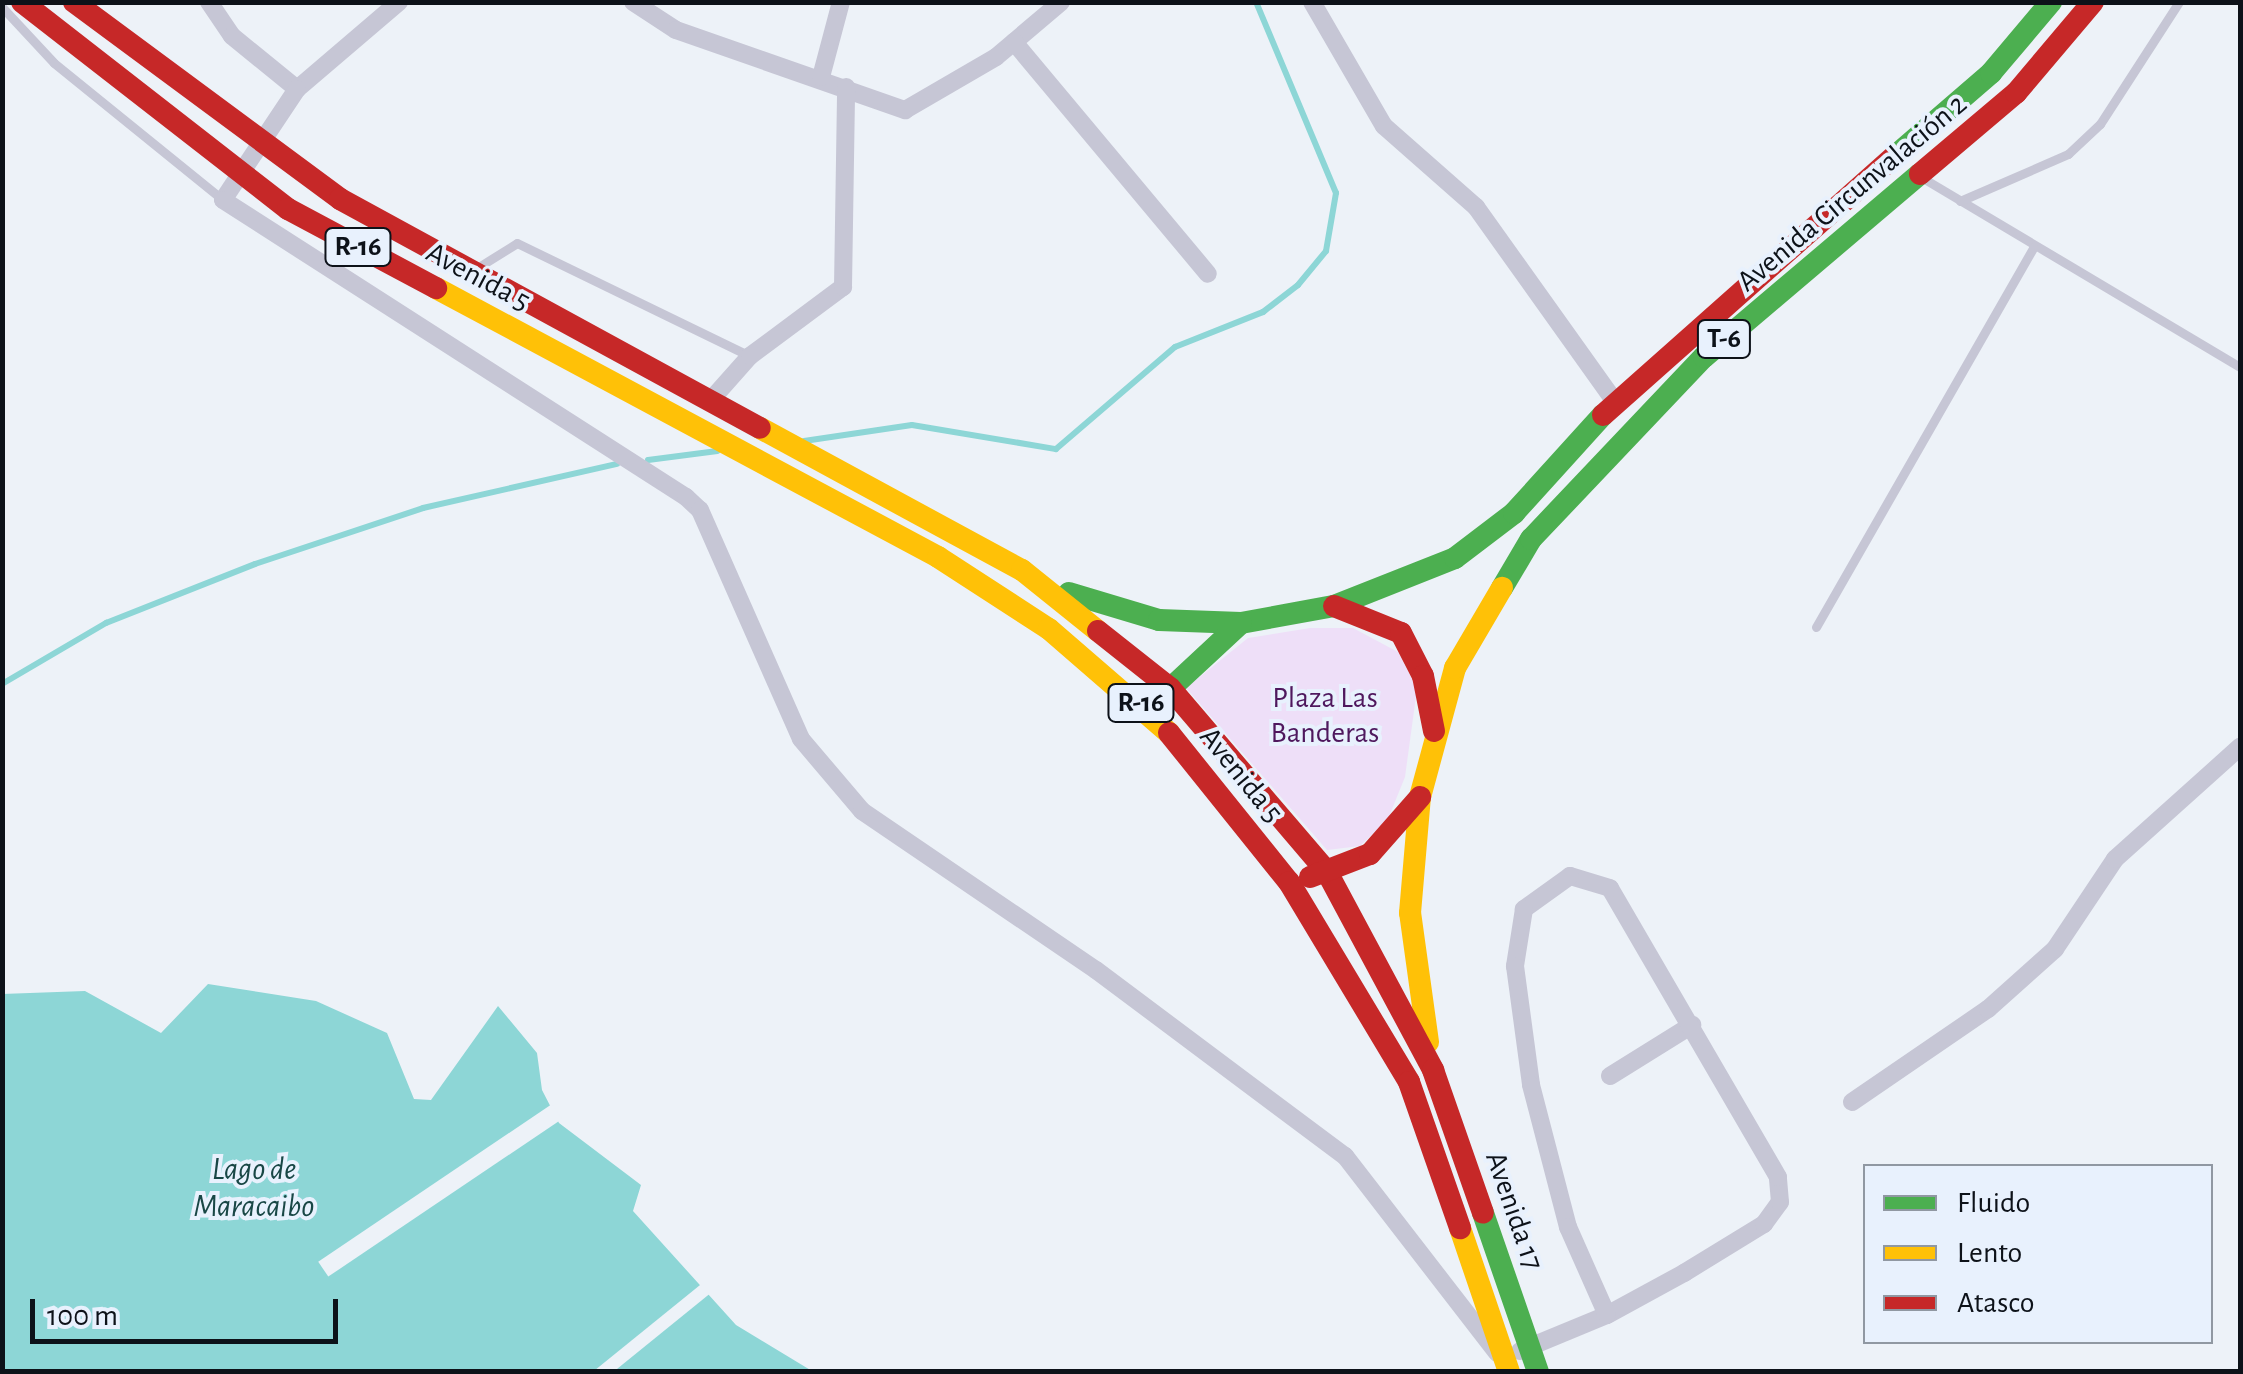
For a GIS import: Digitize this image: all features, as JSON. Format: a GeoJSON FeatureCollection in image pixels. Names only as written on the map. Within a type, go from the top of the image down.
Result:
{"type":"FeatureCollection","features":[{"type":"Feature","properties":{"kind":"main road","name":"Avenida 5"},"geometry":{"type":"LineString","coordinates":[[74,2],[340,198],[1022,570],[1170,688],[1328,872],[1432,1070]]}},
{"type":"Feature","properties":{"kind":"main road","name":"Avenida Circunvalación 2"},"geometry":{"type":"LineString","coordinates":[[1022,570],[1099,608],[1241,623],[1334,606],[1455,558],[1514,513],[1615,402],[1991,73],[2051,2]]}},
{"type":"Feature","properties":{"kind":"main road","name":"Avenida Circunvalación 2"},"geometry":{"type":"LineString","coordinates":[[1432,1070],[1410,913],[1420,797],[1455,668],[1530,539],[1704,356],[2016,93],[2093,2]]}},
{"type":"Feature","properties":{"kind":"main road","name":"Avenida 5"},"geometry":{"type":"LineString","coordinates":[[12,13],[288,209],[938,557],[1049,629],[1150,710],[1289,882],[1409,1082]]}},
{"type":"Feature","properties":{"kind":"main road"},"geometry":{"type":"LineString","coordinates":[[1334,606],[1401,633],[1423,676],[1435,738]]}},
{"type":"Feature","properties":{"kind":"main road"},"geometry":{"type":"LineString","coordinates":[[1150,710],[1241,623]]}},
{"type":"Feature","properties":{"kind":"main road","name":"T-6"},"geometry":{"type":"LineString","coordinates":[[1289,882],[1328,872],[1370,854],[1420,797]]}},
{"type":"Feature","properties":{"kind":"main road","name":"Avenida 17"},"geometry":{"type":"LineString","coordinates":[[1432,1070],[1538,1372]]}},
{"type":"Feature","properties":{"kind":"main road","name":"Avenida 17"},"geometry":{"type":"LineString","coordinates":[[1409,1082],[1507,1365]]}},
{"type":"Feature","properties":{"kind":"street"},"geometry":{"type":"LineString","coordinates":[[209,2],[232,36],[297,90]]}},
{"type":"Feature","properties":{"kind":"street"},"geometry":{"type":"LineString","coordinates":[[399,2],[297,90],[264,145],[223,200],[686,497],[700,510],[801,738],[862,811],[1096,970],[1345,1156],[1507,1365],[1530,1347],[1607,1315],[1764,1224],[1780,1202],[1778,1178],[1610,888],[1570,876],[1524,909],[1515,966],[1532,1086],[1568,1227],[1607,1315]]}},
{"type":"Feature","properties":{"kind":"street"},"geometry":{"type":"LineString","coordinates":[[633,2],[676,30],[821,77],[905,110],[1014,42],[1061,2]]}},
{"type":"Feature","properties":{"kind":"street"},"geometry":{"type":"LineString","coordinates":[[821,77],[841,2]]}},
{"type":"Feature","properties":{"kind":"street"},"geometry":{"type":"LineString","coordinates":[[1312,2],[1384,126],[1476,207],[1615,402]]}},
{"type":"Feature","properties":{"kind":"street"},"geometry":{"type":"LineString","coordinates":[[1014,42],[1208,274]]}},
{"type":"Feature","properties":{"kind":"street"},"geometry":{"type":"LineString","coordinates":[[710,401],[750,356],[843,287],[846,87]]}},
{"type":"Feature","properties":{"kind":"street"},"geometry":{"type":"LineString","coordinates":[[1852,1102],[1988,1009],[2055,949],[2115,859],[2240,747]]}},
{"type":"Feature","properties":{"kind":"street"},"geometry":{"type":"LineString","coordinates":[[1610,1076],[1692,1025]]}},
{"type":"Feature","properties":{"kind":"lane"},"geometry":{"type":"LineString","coordinates":[[1960,201],[2068,154],[2100,124],[2179,2]]}},
{"type":"Feature","properties":{"kind":"lane"},"geometry":{"type":"LineString","coordinates":[[2,6],[54,63],[223,200]]}},
{"type":"Feature","properties":{"kind":"lane"},"geometry":{"type":"LineString","coordinates":[[1919,175],[2240,367]]}},
{"type":"Feature","properties":{"kind":"lane"},"geometry":{"type":"LineString","coordinates":[[473,271],[517,244],[750,356]]}},
{"type":"Feature","properties":{"kind":"lane"},"geometry":{"type":"LineString","coordinates":[[1816,627],[2034,247]]}},
{"type":"Feature","properties":{"kind":"green space","name":"Plaza Las Banderas"},"geometry":{"type":"Polygon","coordinates":[[[1310,628],[1353,628],[1398,652],[1417,689],[1405,777],[1388,819],[1360,846],[1327,850],[1186,688],[1248,638],[1310,628]]]}},
{"type":"Feature","properties":{"kind":"water","name":"Lago de Maracaibo"},"geometry":{"type":"Polygon","coordinates":[[[208,984],[316,1001],[387,1033],[414,1099],[431,1100],[498,1006],[537,1053],[542,1090],[559,1123],[641,1185],[633,1211],[736,1325],[812,1371],[3,1371],[2,994],[85,991],[161,1033],[208,984]]]}},
{"type":"Feature","properties":{"kind":"pier"},"geometry":{"type":"Polygon","coordinates":[[[552,1104],[562,1119],[328,1277],[318,1262],[552,1104]]]}},
{"type":"Feature","properties":{"kind":"pier"},"geometry":{"type":"Polygon","coordinates":[[[705,1281],[713,1291],[613,1372],[595,1370],[705,1281]]]}},
{"type":"Feature","properties":{"kind":"waterway"},"geometry":{"type":"LineString","coordinates":[[804,441],[912,425],[1056,449],[1175,347],[1263,312],[1298,285],[1326,251],[1336,193],[1256,2]]}},
{"type":"Feature","properties":{"kind":"waterway"},"geometry":{"type":"LineString","coordinates":[[648,460],[717,451]]}},
{"type":"Feature","properties":{"kind":"waterway"},"geometry":{"type":"LineString","coordinates":[[2,684],[106,623],[255,564],[423,508],[617,464]]}},
{"type":"Feature","properties":{"kind":"traffic: fast"},"geometry":{"type":"LineString","coordinates":[[1895,156],[1991,73],[2051,2]]}},
{"type":"Feature","properties":{"kind":"traffic: fast"},"geometry":{"type":"LineString","coordinates":[[1502,588],[1531,539],[1704,357],[1920,174]]}},
{"type":"Feature","properties":{"kind":"traffic: fast"},"geometry":{"type":"LineString","coordinates":[[1069,593],[1159,620],[1241,623],[1334,606],[1455,558],[1514,513],[1603,415]]}},
{"type":"Feature","properties":{"kind":"traffic: fast"},"geometry":{"type":"LineString","coordinates":[[1158,700],[1241,623]]}},
{"type":"Feature","properties":{"kind":"traffic: fast"},"geometry":{"type":"LineString","coordinates":[[1483,1213],[1538,1372]]}},
{"type":"Feature","properties":{"kind":"traffic: slow"},"geometry":{"type":"LineString","coordinates":[[436,288],[938,557],[1049,629],[1169,733]]}},
{"type":"Feature","properties":{"kind":"traffic: slow"},"geometry":{"type":"LineString","coordinates":[[760,428],[1022,570],[1098,631]]}},
{"type":"Feature","properties":{"kind":"traffic: slow"},"geometry":{"type":"LineString","coordinates":[[1428,1042],[1410,913],[1420,797],[1455,668],[1502,588]]}},
{"type":"Feature","properties":{"kind":"traffic: slow"},"geometry":{"type":"LineString","coordinates":[[1460,1228],[1509,1372]]}},
{"type":"Feature","properties":{"kind":"traffic: jam"},"geometry":{"type":"LineString","coordinates":[[22,2],[288,209],[436,288]]}},
{"type":"Feature","properties":{"kind":"traffic: jam"},"geometry":{"type":"LineString","coordinates":[[74,2],[340,199],[760,428]]}},
{"type":"Feature","properties":{"kind":"traffic: jam"},"geometry":{"type":"LineString","coordinates":[[1920,174],[2016,93],[2093,2]]}},
{"type":"Feature","properties":{"kind":"traffic: jam"},"geometry":{"type":"LineString","coordinates":[[1603,415],[1895,156]]}},
{"type":"Feature","properties":{"kind":"traffic: jam"},"geometry":{"type":"LineString","coordinates":[[1334,606],[1401,633],[1423,676],[1434,731]]}},
{"type":"Feature","properties":{"kind":"traffic: jam"},"geometry":{"type":"LineString","coordinates":[[1098,631],[1170,688],[1327,872],[1433,1070],[1483,1213]]}},
{"type":"Feature","properties":{"kind":"traffic: jam"},"geometry":{"type":"LineString","coordinates":[[1169,733],[1289,882],[1409,1082],[1460,1228]]}},
{"type":"Feature","properties":{"kind":"traffic: jam"},"geometry":{"type":"LineString","coordinates":[[1310,877],[1370,854],[1420,797]]}}]}
